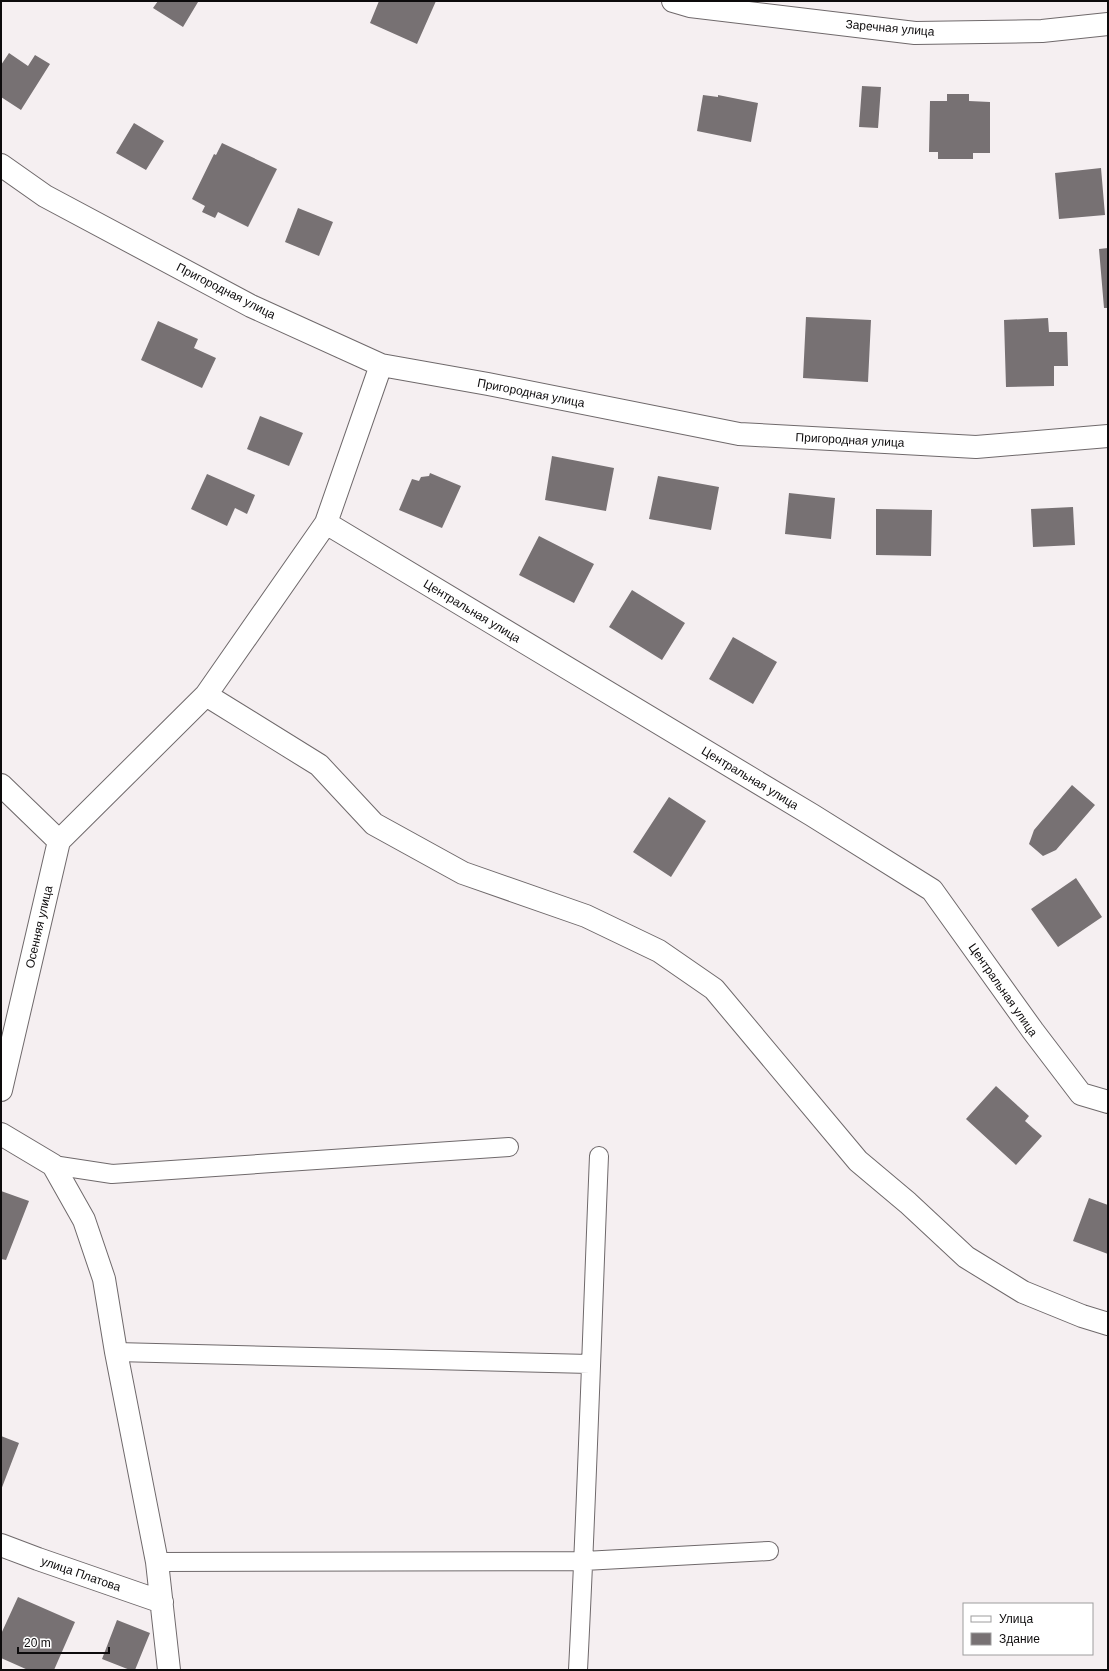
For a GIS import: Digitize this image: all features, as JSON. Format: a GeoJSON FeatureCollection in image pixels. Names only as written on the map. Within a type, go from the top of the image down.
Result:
{"type":"FeatureCollection","features":[{"type":"Feature","properties":{"kind":"street","name":"Заречная улица"},"geometry":{"type":"LineString","coordinates":[[674,1],[690,6],[915,33],[1042,31],[1108,24]]}},
{"type":"Feature","properties":{"kind":"street","name":"Пригородная улица"},"geometry":{"type":"LineString","coordinates":[[1,165],[45,196],[244,302],[381,365],[488,384],[738,434],[976,447],[1108,436]]}},
{"type":"Feature","properties":{"kind":"street"},"geometry":{"type":"LineString","coordinates":[[1,785],[59,841],[206,695],[326,523],[381,365]]}},
{"type":"Feature","properties":{"kind":"street","name":"Центральная улица"},"geometry":{"type":"LineString","coordinates":[[326,523],[812,815],[932,890],[1033,1032],[1081,1094],[1108,1102]]}},
{"type":"Feature","properties":{"kind":"street"},"geometry":{"type":"LineString","coordinates":[[206,695],[319,766],[374,824],[463,873],[586,916],[659,952],[714,989],[858,1161],[908,1203],[966,1257],[1023,1292],[1082,1316],[1108,1324]]}},
{"type":"Feature","properties":{"kind":"street","name":"Осенняя улица"},"geometry":{"type":"LineString","coordinates":[[1,1090],[59,841]]}},
{"type":"Feature","properties":{"kind":"street"},"geometry":{"type":"LineString","coordinates":[[1,1134],[53,1165],[84,1220],[104,1280],[116,1352],[156,1562],[169,1670]]}},
{"type":"Feature","properties":{"kind":"street","name":"улица Платова"},"geometry":{"type":"LineString","coordinates":[[1,1545],[162,1602]]}},
{"type":"Feature","properties":{"kind":"lane"},"geometry":{"type":"LineString","coordinates":[[53,1165],[112,1174],[509,1147]]}},
{"type":"Feature","properties":{"kind":"lane"},"geometry":{"type":"LineString","coordinates":[[578,1670],[584,1561],[590,1364],[599,1156]]}},
{"type":"Feature","properties":{"kind":"lane"},"geometry":{"type":"LineString","coordinates":[[116,1352],[590,1364]]}},
{"type":"Feature","properties":{"kind":"lane"},"geometry":{"type":"LineString","coordinates":[[156,1562],[584,1561],[769,1551]]}},
{"type":"Feature","properties":{"kind":"building"},"geometry":{"type":"Polygon","coordinates":[[[158,1],[198,2],[183,27],[153,8],[158,1]]]}},
{"type":"Feature","properties":{"kind":"building"},"geometry":{"type":"Polygon","coordinates":[[[379,1],[436,1],[417,44],[370,23],[379,1]]]}},
{"type":"Feature","properties":{"kind":"building"},"geometry":{"type":"Polygon","coordinates":[[[9,53],[28,66],[35,55],[50,64],[21,110],[1,97],[1,65],[9,53]]]}},
{"type":"Feature","properties":{"kind":"building"},"geometry":{"type":"Polygon","coordinates":[[[862,86],[881,87],[878,128],[859,127],[862,86]]]}},
{"type":"Feature","properties":{"kind":"building"},"geometry":{"type":"Polygon","coordinates":[[[947,94],[969,94],[969,101],[990,102],[990,153],[973,153],[973,159],[938,159],[938,152],[929,152],[930,101],[947,101],[947,94]]]}},
{"type":"Feature","properties":{"kind":"building"},"geometry":{"type":"Polygon","coordinates":[[[703,95],[718,97],[718,95],[758,103],[751,142],[697,131],[703,95]]]}},
{"type":"Feature","properties":{"kind":"building"},"geometry":{"type":"Polygon","coordinates":[[[134,123],[164,141],[146,170],[116,153],[134,123]]]}},
{"type":"Feature","properties":{"kind":"building"},"geometry":{"type":"Polygon","coordinates":[[[222,143],[277,169],[248,227],[218,212],[215,218],[202,212],[205,206],[192,199],[214,154],[216,155],[222,143]]]}},
{"type":"Feature","properties":{"kind":"building"},"geometry":{"type":"Polygon","coordinates":[[[1101,168],[1105,215],[1059,219],[1055,173],[1101,168]]]}},
{"type":"Feature","properties":{"kind":"building"},"geometry":{"type":"Polygon","coordinates":[[[298,208],[333,222],[319,256],[285,242],[298,208]]]}},
{"type":"Feature","properties":{"kind":"building"},"geometry":{"type":"Polygon","coordinates":[[[1108,248],[1108,308],[1104,308],[1099,249],[1108,248]]]}},
{"type":"Feature","properties":{"kind":"building"},"geometry":{"type":"Polygon","coordinates":[[[806,317],[871,320],[868,382],[803,378],[806,317]]]}},
{"type":"Feature","properties":{"kind":"building"},"geometry":{"type":"Polygon","coordinates":[[[1048,318],[1049,332],[1067,332],[1068,366],[1054,366],[1054,386],[1006,387],[1004,320],[1048,318]]]}},
{"type":"Feature","properties":{"kind":"building"},"geometry":{"type":"Polygon","coordinates":[[[158,321],[198,339],[194,348],[216,358],[202,388],[141,360],[158,321]]]}},
{"type":"Feature","properties":{"kind":"building"},"geometry":{"type":"Polygon","coordinates":[[[260,416],[303,433],[289,466],[247,449],[260,416]]]}},
{"type":"Feature","properties":{"kind":"building"},"geometry":{"type":"Polygon","coordinates":[[[552,456],[614,468],[606,511],[545,500],[552,456]]]}},
{"type":"Feature","properties":{"kind":"building"},"geometry":{"type":"Polygon","coordinates":[[[430,473],[461,486],[442,528],[399,510],[412,479],[419,481],[421,477],[429,476],[430,473]]]}},
{"type":"Feature","properties":{"kind":"building"},"geometry":{"type":"Polygon","coordinates":[[[207,474],[255,495],[247,514],[235,508],[227,526],[191,509],[207,474]]]}},
{"type":"Feature","properties":{"kind":"building"},"geometry":{"type":"Polygon","coordinates":[[[658,476],[719,487],[711,530],[649,519],[658,476]]]}},
{"type":"Feature","properties":{"kind":"building"},"geometry":{"type":"Polygon","coordinates":[[[789,493],[835,498],[831,539],[785,534],[789,493]]]}},
{"type":"Feature","properties":{"kind":"building"},"geometry":{"type":"Polygon","coordinates":[[[1073,507],[1075,545],[1033,547],[1031,509],[1073,507]]]}},
{"type":"Feature","properties":{"kind":"building"},"geometry":{"type":"Polygon","coordinates":[[[876,509],[932,510],[931,556],[876,555],[876,509]]]}},
{"type":"Feature","properties":{"kind":"building"},"geometry":{"type":"Polygon","coordinates":[[[539,536],[594,564],[574,603],[519,575],[539,536]]]}},
{"type":"Feature","properties":{"kind":"building"},"geometry":{"type":"Polygon","coordinates":[[[632,590],[685,623],[662,660],[609,627],[632,590]]]}},
{"type":"Feature","properties":{"kind":"building"},"geometry":{"type":"Polygon","coordinates":[[[733,637],[777,662],[753,704],[709,679],[733,637]]]}},
{"type":"Feature","properties":{"kind":"building"},"geometry":{"type":"Polygon","coordinates":[[[1072,785],[1095,805],[1056,850],[1043,856],[1029,844],[1034,830],[1072,785]]]}},
{"type":"Feature","properties":{"kind":"building"},"geometry":{"type":"Polygon","coordinates":[[[669,797],[706,821],[671,877],[633,852],[669,797]]]}},
{"type":"Feature","properties":{"kind":"building"},"geometry":{"type":"Polygon","coordinates":[[[1076,878],[1102,917],[1058,947],[1031,909],[1076,878]]]}},
{"type":"Feature","properties":{"kind":"building"},"geometry":{"type":"Polygon","coordinates":[[[996,1086],[1029,1116],[1025,1121],[1042,1136],[1016,1165],[966,1119],[996,1086]]]}},
{"type":"Feature","properties":{"kind":"building"},"geometry":{"type":"Polygon","coordinates":[[[1,1191],[29,1201],[6,1260],[1,1259],[1,1191]]]}},
{"type":"Feature","properties":{"kind":"building"},"geometry":{"type":"Polygon","coordinates":[[[1089,1198],[1108,1205],[1108,1254],[1073,1241],[1089,1198]]]}},
{"type":"Feature","properties":{"kind":"building"},"geometry":{"type":"Polygon","coordinates":[[[1,1436],[19,1443],[1,1490],[1,1436]]]}},
{"type":"Feature","properties":{"kind":"building"},"geometry":{"type":"Polygon","coordinates":[[[18,1597],[75,1622],[54,1670],[28,1670],[1,1658],[1,1634],[18,1597]]]}},
{"type":"Feature","properties":{"kind":"building"},"geometry":{"type":"Polygon","coordinates":[[[117,1620],[150,1633],[135,1670],[130,1670],[102,1659],[117,1620]]]}}]}
